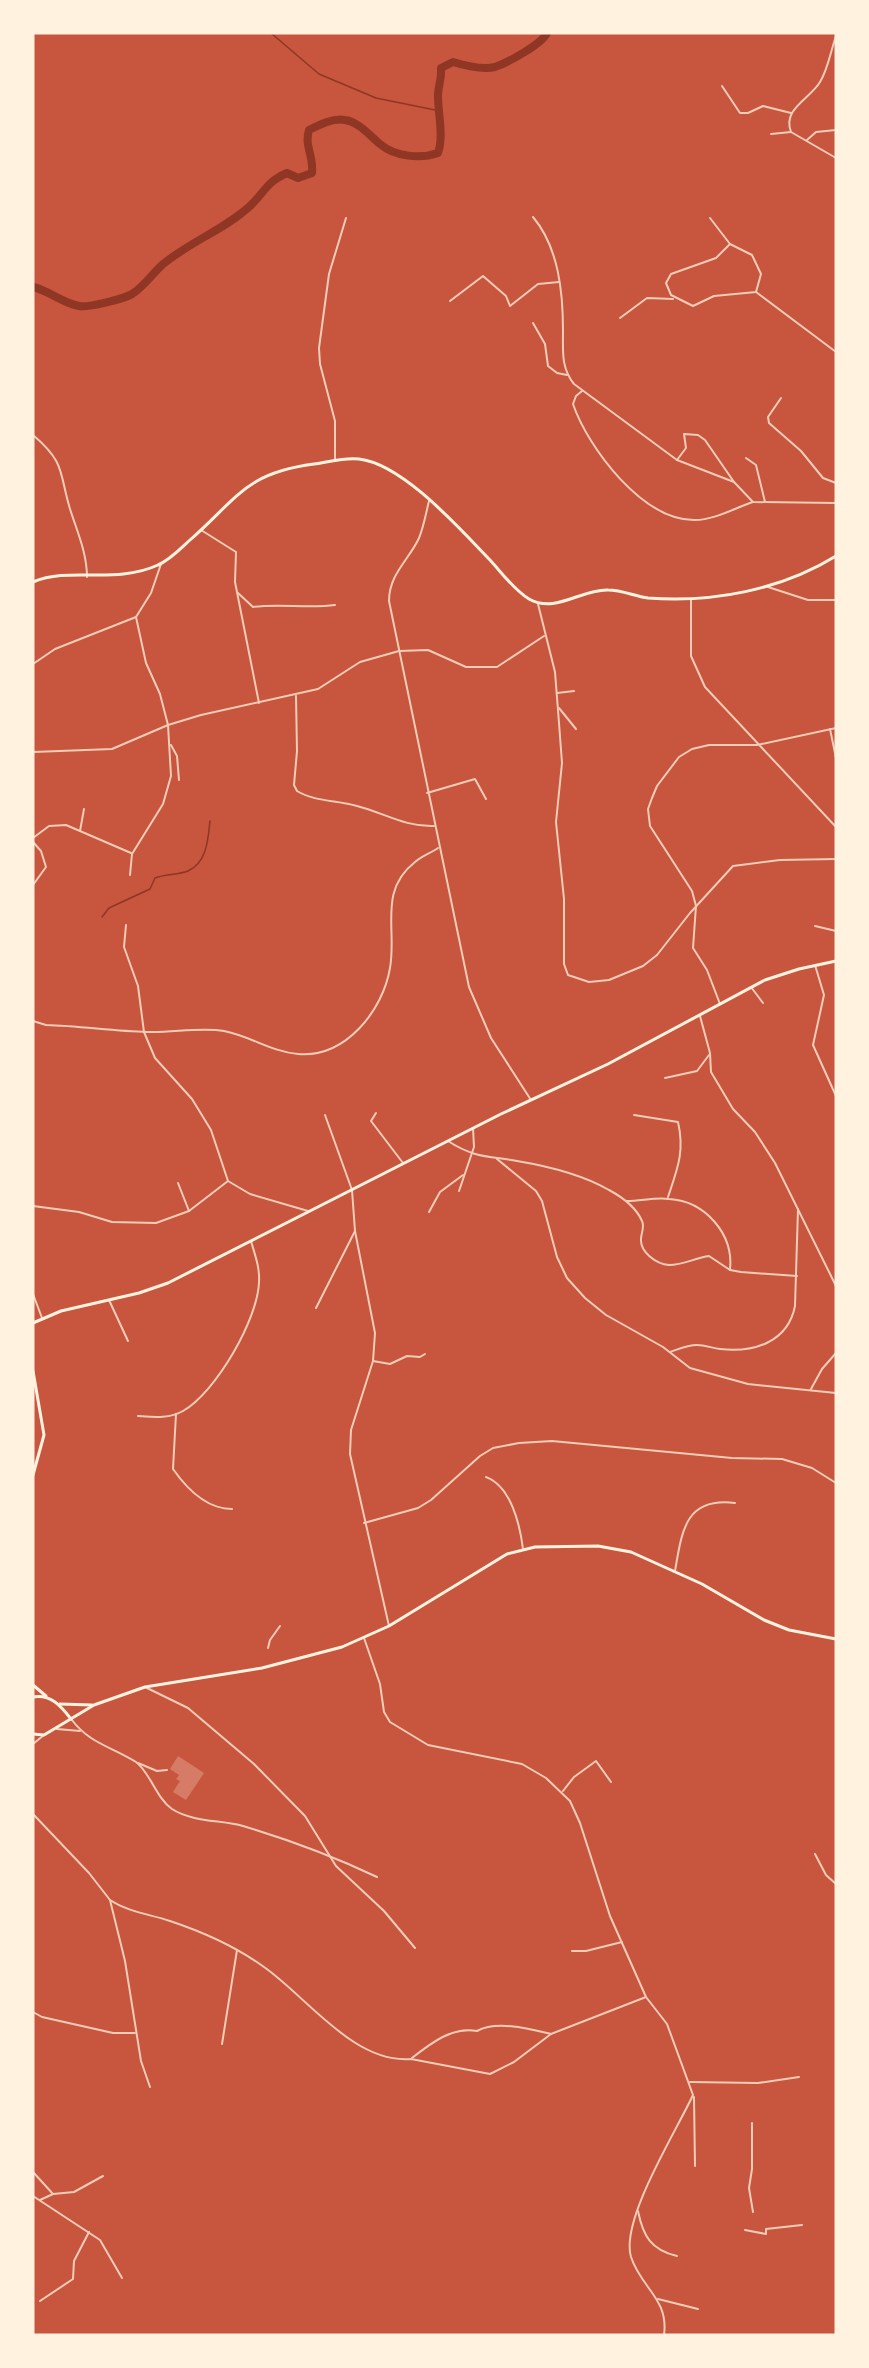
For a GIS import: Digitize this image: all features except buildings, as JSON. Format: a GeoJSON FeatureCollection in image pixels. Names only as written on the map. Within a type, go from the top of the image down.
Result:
{"type":"FeatureCollection","features":[{"type":"Feature","properties":{"kind":"main road"},"geometry":{"type":"LineString","coordinates":[[33,582],[54,576],[87,577],[130,573],[161,564],[253,481],[287,468],[360,459],[381,465],[429,501],[521,593],[538,604],[557,603],[608,590],[648,598],[691,598],[768,587],[807,572],[836,556]]}},
{"type":"Feature","properties":{"kind":"main road"},"geometry":{"type":"LineString","coordinates":[[34,1323],[42,1318],[168,1283],[473,1128],[608,1064],[751,987],[782,974],[836,962]]}},
{"type":"Feature","properties":{"kind":"main road"},"geometry":{"type":"LineString","coordinates":[[33,1371],[44,1435],[33,1475]]}},
{"type":"Feature","properties":{"kind":"main road"},"geometry":{"type":"LineString","coordinates":[[33,1734],[44,1735],[94,1705],[146,1687],[219,1676],[297,1660],[364,1638],[389,1626],[500,1558],[523,1549],[586,1546],[616,1548],[675,1571],[770,1623],[789,1630],[836,1639]]}},
{"type":"Feature","properties":{"kind":"main road"},"geometry":{"type":"LineString","coordinates":[[33,1685],[59,1704],[71,1719]]}},
{"type":"Feature","properties":{"kind":"main road"},"geometry":{"type":"LineString","coordinates":[[33,1697],[47,1697]]}},
{"type":"Feature","properties":{"kind":"main road"},"geometry":{"type":"LineString","coordinates":[[59,1704],[94,1705]]}},
{"type":"Feature","properties":{"kind":"street"},"geometry":{"type":"LineString","coordinates":[[791,132],[788,122],[791,113],[820,82],[836,36]]}},
{"type":"Feature","properties":{"kind":"street"},"geometry":{"type":"LineString","coordinates":[[722,86],[740,113],[748,113],[767,106],[791,113]]}},
{"type":"Feature","properties":{"kind":"street"},"geometry":{"type":"LineString","coordinates":[[807,140],[821,130],[836,130]]}},
{"type":"Feature","properties":{"kind":"street"},"geometry":{"type":"LineString","coordinates":[[771,134],[791,132],[836,158]]}},
{"type":"Feature","properties":{"kind":"street"},"geometry":{"type":"LineString","coordinates":[[335,461],[335,421],[320,364],[319,348],[329,274],[346,218]]}},
{"type":"Feature","properties":{"kind":"street"},"geometry":{"type":"LineString","coordinates":[[533,218],[551,245],[559,282],[562,356],[567,375],[582,391],[677,460],[734,482]]}},
{"type":"Feature","properties":{"kind":"street"},"geometry":{"type":"LineString","coordinates":[[710,218],[730,244],[752,255],[759,266],[762,279],[756,292]]}},
{"type":"Feature","properties":{"kind":"street"},"geometry":{"type":"LineString","coordinates":[[675,299],[666,284],[672,274],[716,258],[730,244]]}},
{"type":"Feature","properties":{"kind":"street"},"geometry":{"type":"LineString","coordinates":[[450,301],[483,276],[506,296],[510,306],[538,284],[559,282]]}},
{"type":"Feature","properties":{"kind":"street"},"geometry":{"type":"LineString","coordinates":[[620,318],[647,298],[675,299],[693,306],[714,296],[756,292],[836,352]]}},
{"type":"Feature","properties":{"kind":"street"},"geometry":{"type":"LineString","coordinates":[[533,323],[545,344],[549,366],[557,373],[567,375]]}},
{"type":"Feature","properties":{"kind":"street"},"geometry":{"type":"LineString","coordinates":[[582,391],[576,396],[573,404],[584,431],[617,476],[650,504],[674,515],[696,520],[753,502],[836,502]]}},
{"type":"Feature","properties":{"kind":"street"},"geometry":{"type":"LineString","coordinates":[[781,398],[768,417],[769,423],[801,451],[823,478],[836,483]]}},
{"type":"Feature","properties":{"kind":"street"},"geometry":{"type":"LineString","coordinates":[[33,435],[51,453],[64,476],[70,508],[87,564],[87,577]]}},
{"type":"Feature","properties":{"kind":"street"},"geometry":{"type":"LineString","coordinates":[[677,460],[686,448],[684,435],[698,435],[705,440],[734,482],[753,502]]}},
{"type":"Feature","properties":{"kind":"street"},"geometry":{"type":"LineString","coordinates":[[746,458],[756,465],[765,502]]}},
{"type":"Feature","properties":{"kind":"street"},"geometry":{"type":"LineString","coordinates":[[429,501],[418,539],[399,566],[390,587],[389,601],[438,848],[469,987],[491,1038],[531,1100]]}},
{"type":"Feature","properties":{"kind":"street"},"geometry":{"type":"LineString","coordinates":[[201,530],[236,552],[238,593],[259,703]]}},
{"type":"Feature","properties":{"kind":"street"},"geometry":{"type":"LineString","coordinates":[[33,664],[55,650],[136,617],[151,593],[161,564]]}},
{"type":"Feature","properties":{"kind":"street"},"geometry":{"type":"LineString","coordinates":[[768,587],[808,600],[836,600]]}},
{"type":"Feature","properties":{"kind":"street"},"geometry":{"type":"LineString","coordinates":[[238,593],[253,607],[270,604],[292,608],[335,605]]}},
{"type":"Feature","properties":{"kind":"street"},"geometry":{"type":"LineString","coordinates":[[691,598],[690,649],[693,664],[705,687],[836,827]]}},
{"type":"Feature","properties":{"kind":"street"},"geometry":{"type":"LineString","coordinates":[[538,604],[544,636],[553,664],[557,693],[562,763],[556,822],[564,899],[564,964],[568,975],[589,982],[609,980],[636,971],[657,955],[696,906],[733,866],[780,860],[836,859]]}},
{"type":"Feature","properties":{"kind":"street"},"geometry":{"type":"LineString","coordinates":[[130,875],[132,854],[168,791],[171,776],[171,744],[168,725],[160,694],[146,663],[136,617]]}},
{"type":"Feature","properties":{"kind":"street"},"geometry":{"type":"LineString","coordinates":[[33,752],[74,749],[105,751],[168,725],[201,715],[296,696],[328,684],[360,662],[399,651],[428,650],[466,667],[490,668],[504,663],[544,636]]}},
{"type":"Feature","properties":{"kind":"street"},"geometry":{"type":"LineString","coordinates":[[557,693],[574,692]]}},
{"type":"Feature","properties":{"kind":"street"},"geometry":{"type":"LineString","coordinates":[[296,696],[297,751],[294,785],[297,791],[319,800],[370,809],[406,825],[434,826]]}},
{"type":"Feature","properties":{"kind":"street"},"geometry":{"type":"LineString","coordinates":[[557,705],[576,729]]}},
{"type":"Feature","properties":{"kind":"street"},"geometry":{"type":"LineString","coordinates":[[830,728],[836,758]]}},
{"type":"Feature","properties":{"kind":"street"},"geometry":{"type":"LineString","coordinates":[[720,1004],[707,970],[693,948],[696,906],[688,882],[650,826],[648,810],[652,798],[667,772],[685,752],[709,745],[757,745],[836,728]]}},
{"type":"Feature","properties":{"kind":"street"},"geometry":{"type":"LineString","coordinates":[[171,744],[177,756],[179,780]]}},
{"type":"Feature","properties":{"kind":"street"},"geometry":{"type":"LineString","coordinates":[[427,793],[475,779],[486,800]]}},
{"type":"Feature","properties":{"kind":"street"},"geometry":{"type":"LineString","coordinates":[[80,831],[84,809]]}},
{"type":"Feature","properties":{"kind":"street"},"geometry":{"type":"LineString","coordinates":[[33,885],[46,867],[41,851],[33,840],[49,826],[66,825],[132,854]]}},
{"type":"Feature","properties":{"kind":"street"},"geometry":{"type":"LineString","coordinates":[[33,1021],[46,1025],[144,1032],[224,1031],[273,1049],[298,1054],[310,1054],[339,1043],[355,1032],[371,1015],[384,993],[390,966],[389,909],[394,889],[410,866],[438,848]]}},
{"type":"Feature","properties":{"kind":"street"},"geometry":{"type":"LineString","coordinates":[[126,925],[124,946],[138,986],[144,1032],[161,1068],[192,1099],[211,1130],[228,1181],[250,1194],[308,1211]]}},
{"type":"Feature","properties":{"kind":"street"},"geometry":{"type":"LineString","coordinates":[[816,926],[836,931]]}},
{"type":"Feature","properties":{"kind":"street"},"geometry":{"type":"LineString","coordinates":[[815,965],[824,995],[813,1045],[836,1096]]}},
{"type":"Feature","properties":{"kind":"street"},"geometry":{"type":"LineString","coordinates":[[751,987],[763,1003]]}},
{"type":"Feature","properties":{"kind":"street"},"geometry":{"type":"LineString","coordinates":[[700,1016],[710,1053],[711,1072],[733,1109],[755,1132],[798,1206],[836,1286]]}},
{"type":"Feature","properties":{"kind":"street"},"geometry":{"type":"LineString","coordinates":[[664,1078],[697,1071],[710,1053]]}},
{"type":"Feature","properties":{"kind":"street"},"geometry":{"type":"LineString","coordinates":[[376,1113],[371,1121],[403,1163]]}},
{"type":"Feature","properties":{"kind":"street"},"geometry":{"type":"LineString","coordinates":[[325,1115],[352,1190],[355,1231],[374,1318],[373,1361],[351,1430],[350,1444],[352,1474],[389,1626]]}},
{"type":"Feature","properties":{"kind":"street"},"geometry":{"type":"LineString","coordinates":[[634,1115],[678,1122],[683,1139],[679,1167],[667,1198]]}},
{"type":"Feature","properties":{"kind":"street"},"geometry":{"type":"LineString","coordinates":[[459,1191],[476,1140],[473,1128]]}},
{"type":"Feature","properties":{"kind":"street"},"geometry":{"type":"LineString","coordinates":[[448,1141],[472,1155],[517,1161],[570,1174],[606,1188],[627,1201],[642,1220],[641,1244],[654,1259],[669,1264],[709,1256],[730,1270],[797,1276]]}},
{"type":"Feature","properties":{"kind":"street"},"geometry":{"type":"LineString","coordinates":[[497,1159],[540,1197],[557,1257],[572,1285],[606,1315],[670,1352],[690,1368],[768,1387],[836,1393]]}},
{"type":"Feature","properties":{"kind":"street"},"geometry":{"type":"LineString","coordinates":[[429,1212],[440,1192],[464,1174]]}},
{"type":"Feature","properties":{"kind":"street"},"geometry":{"type":"LineString","coordinates":[[33,1206],[79,1212],[102,1221],[129,1224],[156,1223],[189,1211],[228,1181]]}},
{"type":"Feature","properties":{"kind":"street"},"geometry":{"type":"LineString","coordinates":[[178,1183],[189,1211]]}},
{"type":"Feature","properties":{"kind":"street"},"geometry":{"type":"LineString","coordinates":[[627,1201],[667,1198],[692,1206],[715,1220],[728,1246],[731,1258],[730,1270]]}},
{"type":"Feature","properties":{"kind":"street"},"geometry":{"type":"LineString","coordinates":[[670,1352],[697,1345],[742,1349],[771,1341],[780,1336],[791,1320],[797,1276],[798,1206]]}},
{"type":"Feature","properties":{"kind":"street"},"geometry":{"type":"LineString","coordinates":[[316,1308],[355,1231]]}},
{"type":"Feature","properties":{"kind":"street"},"geometry":{"type":"LineString","coordinates":[[138,1416],[176,1414],[189,1407],[213,1382],[244,1331],[259,1284],[251,1241]]}},
{"type":"Feature","properties":{"kind":"street"},"geometry":{"type":"LineString","coordinates":[[33,1294],[42,1318]]}},
{"type":"Feature","properties":{"kind":"street"},"geometry":{"type":"LineString","coordinates":[[109,1300],[128,1341]]}},
{"type":"Feature","properties":{"kind":"street"},"geometry":{"type":"LineString","coordinates":[[811,1389],[822,1369],[836,1353]]}},
{"type":"Feature","properties":{"kind":"street"},"geometry":{"type":"LineString","coordinates":[[373,1361],[390,1364],[407,1356],[420,1358],[425,1354]]}},
{"type":"Feature","properties":{"kind":"street"},"geometry":{"type":"LineString","coordinates":[[176,1414],[173,1469],[194,1492],[209,1504],[232,1509]]}},
{"type":"Feature","properties":{"kind":"street"},"geometry":{"type":"LineString","coordinates":[[364,1523],[418,1508],[431,1500],[480,1456],[493,1448],[519,1443],[552,1441],[732,1458],[782,1458],[812,1468],[836,1483]]}},
{"type":"Feature","properties":{"kind":"street"},"geometry":{"type":"LineString","coordinates":[[486,1477],[498,1481],[502,1487],[518,1526],[523,1549]]}},
{"type":"Feature","properties":{"kind":"street"},"geometry":{"type":"LineString","coordinates":[[675,1571],[686,1524],[692,1515],[716,1502],[735,1503]]}},
{"type":"Feature","properties":{"kind":"street"},"geometry":{"type":"LineString","coordinates":[[268,1648],[270,1640],[280,1626]]}},
{"type":"Feature","properties":{"kind":"street"},"geometry":{"type":"LineString","coordinates":[[364,1638],[380,1684],[384,1712],[390,1722],[428,1745],[522,1764],[563,1791],[580,1823],[608,1910],[646,1997],[667,2024],[690,2082],[693,2095],[696,2166]]}},
{"type":"Feature","properties":{"kind":"street"},"geometry":{"type":"LineString","coordinates":[[146,1687],[188,1708],[254,1764],[304,1816],[336,1866],[388,1915],[415,1948]]}},
{"type":"Feature","properties":{"kind":"street"},"geometry":{"type":"LineString","coordinates":[[71,1719],[80,1731],[100,1745],[157,1771],[167,1770]]}},
{"type":"Feature","properties":{"kind":"street"},"geometry":{"type":"LineString","coordinates":[[57,1729],[80,1731]]}},
{"type":"Feature","properties":{"kind":"street"},"geometry":{"type":"LineString","coordinates":[[33,1743],[44,1735]]}},
{"type":"Feature","properties":{"kind":"street"},"geometry":{"type":"LineString","coordinates":[[563,1791],[574,1777],[596,1761],[611,1782]]}},
{"type":"Feature","properties":{"kind":"street"},"geometry":{"type":"LineString","coordinates":[[138,1763],[166,1802],[182,1813],[243,1826],[328,1854],[377,1877]]}},
{"type":"Feature","properties":{"kind":"street"},"geometry":{"type":"LineString","coordinates":[[33,1814],[51,1836],[89,1873],[110,1900],[125,1961],[136,2033],[150,2087]]}},
{"type":"Feature","properties":{"kind":"street"},"geometry":{"type":"LineString","coordinates":[[815,1854],[825,1875],[836,1884]]}},
{"type":"Feature","properties":{"kind":"street"},"geometry":{"type":"LineString","coordinates":[[110,1900],[127,1909],[212,1936],[279,1977],[363,2049],[398,2060],[411,2059],[490,2074],[514,2062],[551,2034],[646,1997]]}},
{"type":"Feature","properties":{"kind":"street"},"geometry":{"type":"LineString","coordinates":[[572,1951],[593,1950],[622,1942]]}},
{"type":"Feature","properties":{"kind":"street"},"geometry":{"type":"LineString","coordinates":[[222,2044],[237,1950]]}},
{"type":"Feature","properties":{"kind":"street"},"geometry":{"type":"LineString","coordinates":[[33,2012],[42,2017],[113,2033],[136,2033]]}},
{"type":"Feature","properties":{"kind":"street"},"geometry":{"type":"LineString","coordinates":[[411,2059],[440,2037],[464,2028],[477,2031],[485,2027],[513,2027],[551,2034]]}},
{"type":"Feature","properties":{"kind":"street"},"geometry":{"type":"LineString","coordinates":[[690,2082],[758,2083],[799,2077]]}},
{"type":"Feature","properties":{"kind":"street"},"geometry":{"type":"LineString","coordinates":[[664,2335],[665,2314],[658,2299],[640,2276],[630,2254],[637,2209],[693,2095]]}},
{"type":"Feature","properties":{"kind":"street"},"geometry":{"type":"LineString","coordinates":[[752,2123],[750,2146],[753,2155],[749,2188],[753,2212]]}},
{"type":"Feature","properties":{"kind":"street"},"geometry":{"type":"LineString","coordinates":[[33,2172],[53,2194]]}},
{"type":"Feature","properties":{"kind":"street"},"geometry":{"type":"LineString","coordinates":[[40,2200],[53,2194],[74,2192],[103,2176]]}},
{"type":"Feature","properties":{"kind":"street"},"geometry":{"type":"LineString","coordinates":[[33,2196],[103,2243],[122,2277]]}},
{"type":"Feature","properties":{"kind":"street"},"geometry":{"type":"LineString","coordinates":[[637,2209],[642,2229],[650,2243],[661,2252],[677,2256]]}},
{"type":"Feature","properties":{"kind":"street"},"geometry":{"type":"LineString","coordinates":[[746,2230],[766,2234],[766,2229],[802,2225]]}},
{"type":"Feature","properties":{"kind":"street"},"geometry":{"type":"LineString","coordinates":[[40,2301],[74,2279],[74,2260],[89,2232]]}},
{"type":"Feature","properties":{"kind":"street"},"geometry":{"type":"LineString","coordinates":[[658,2299],[698,2309]]}},
{"type":"Feature","properties":{"kind":"waterway"},"geometry":{"type":"LineString","coordinates":[[271,33],[319,74],[376,98],[440,111]]}},
{"type":"Feature","properties":{"kind":"waterway"},"geometry":{"type":"LineString","coordinates":[[33,287],[79,306],[106,303],[132,294],[172,257],[229,222],[250,206],[274,180],[287,173],[298,178],[312,173],[309,130],[327,122],[350,121],[360,126],[386,148],[400,154],[424,156],[438,153],[441,139],[438,96],[441,68],[453,62],[479,68],[495,67],[532,48],[547,33]]}},
{"type":"Feature","properties":{"kind":"waterway"},"geometry":{"type":"LineString","coordinates":[[102,917],[109,908],[150,889],[155,878],[188,871],[194,867],[203,856],[210,821]]}}]}
